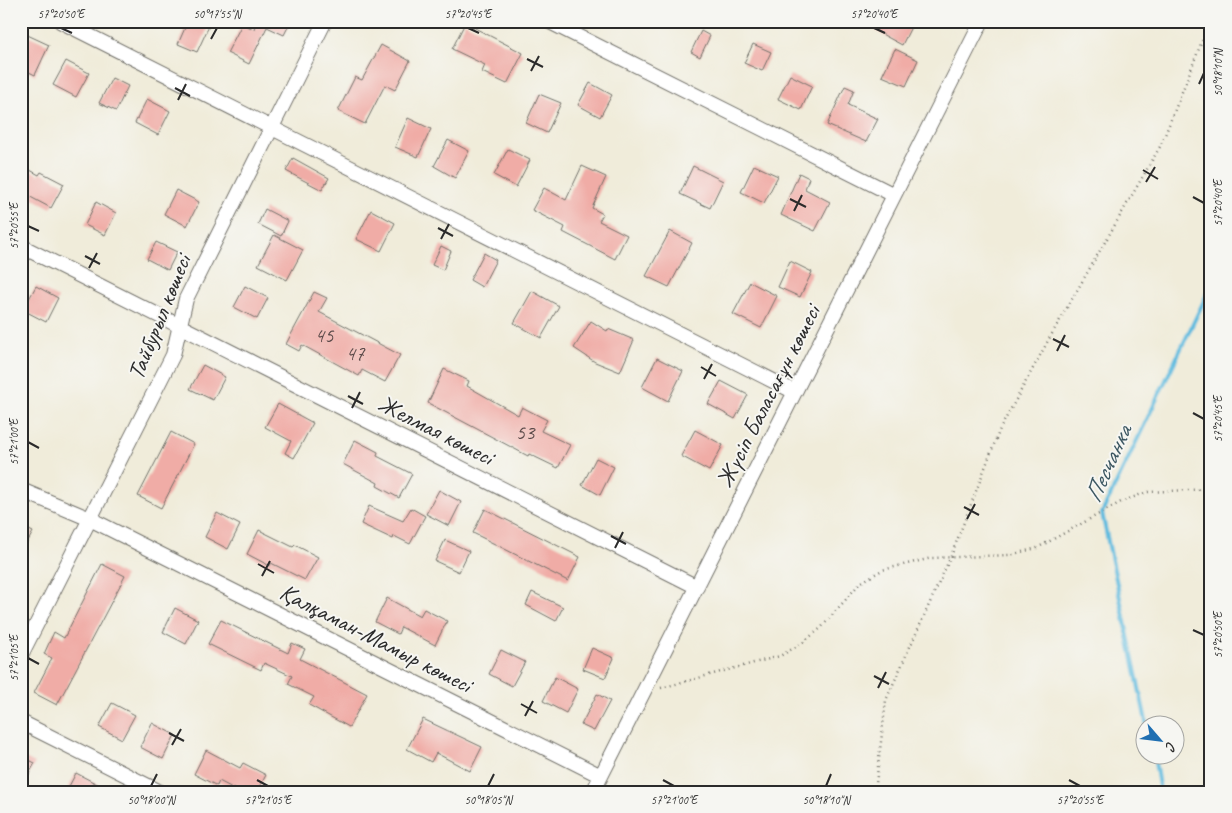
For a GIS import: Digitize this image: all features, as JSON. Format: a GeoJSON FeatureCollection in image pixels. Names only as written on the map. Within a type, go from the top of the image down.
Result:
{"type":"FeatureCollection","features":[{"type":"Feature","properties":{"kind":"street"},"geometry":{"type":"LineString","coordinates":[[60,21],[795,392]]}},
{"type":"Feature","properties":{"kind":"street","name":"Тайбурыл көшесі"},"geometry":{"type":"LineString","coordinates":[[21,655],[173,355],[186,299],[325,21]]}},
{"type":"Feature","properties":{"kind":"street"},"geometry":{"type":"LineString","coordinates":[[548,21],[894,195]]}},
{"type":"Feature","properties":{"kind":"street","name":"Жүсіп Баласағұн көшесі"},"geometry":{"type":"LineString","coordinates":[[593,792],[982,21]]}},
{"type":"Feature","properties":{"kind":"street","name":"Желмая көшесі"},"geometry":{"type":"LineString","coordinates":[[21,246],[697,587]]}},
{"type":"Feature","properties":{"kind":"street","name":"Қалқаман-Мамыр көшесі"},"geometry":{"type":"LineString","coordinates":[[21,490],[90,519],[601,776]]}},
{"type":"Feature","properties":{"kind":"street"},"geometry":{"type":"LineString","coordinates":[[21,722],[160,792]]}},
{"type":"Feature","properties":{"kind":"path"},"geometry":{"type":"LineString","coordinates":[[875,792],[886,700],[951,556],[1000,430],[1049,339],[1161,145],[1210,21]]}},
{"type":"Feature","properties":{"kind":"path"},"geometry":{"type":"LineString","coordinates":[[644,692],[780,656],[801,644],[821,628],[860,583],[882,570],[909,562],[951,556],[1010,555],[1037,548],[1121,502],[1147,492],[1211,489]]}},
{"type":"Feature","properties":{"kind":"building"},"geometry":{"type":"Polygon","coordinates":[[[188,21],[200,21],[209,26],[197,52],[178,44],[188,21]]]}},
{"type":"Feature","properties":{"kind":"building"},"geometry":{"type":"Polygon","coordinates":[[[256,21],[291,21],[284,35],[267,27],[249,64],[227,53],[242,24],[254,29],[256,21]]]}},
{"type":"Feature","properties":{"kind":"building"},"geometry":{"type":"Polygon","coordinates":[[[881,21],[914,21],[902,45],[876,31],[881,21]]]}},
{"type":"Feature","properties":{"kind":"building"},"geometry":{"type":"Polygon","coordinates":[[[465,23],[523,53],[507,84],[482,72],[485,65],[452,49],[465,23]]]}},
{"type":"Feature","properties":{"kind":"building"},"geometry":{"type":"Polygon","coordinates":[[[701,31],[710,36],[700,57],[691,52],[701,31]]]}},
{"type":"Feature","properties":{"kind":"building"},"geometry":{"type":"Polygon","coordinates":[[[21,32],[49,45],[35,75],[21,68],[21,32]]]}},
{"type":"Feature","properties":{"kind":"building"},"geometry":{"type":"Polygon","coordinates":[[[753,44],[771,52],[762,71],[744,63],[753,44]]]}},
{"type":"Feature","properties":{"kind":"building"},"geometry":{"type":"Polygon","coordinates":[[[381,45],[410,61],[395,90],[385,85],[365,124],[338,111],[355,77],[362,80],[381,45]]]}},
{"type":"Feature","properties":{"kind":"building"},"geometry":{"type":"Polygon","coordinates":[[[895,49],[918,60],[906,86],[882,76],[895,49]]]}},
{"type":"Feature","properties":{"kind":"building"},"geometry":{"type":"Polygon","coordinates":[[[66,61],[89,73],[76,97],[53,85],[66,61]]]}},
{"type":"Feature","properties":{"kind":"building"},"geometry":{"type":"Polygon","coordinates":[[[790,75],[812,86],[801,110],[778,99],[790,75]]]}},
{"type":"Feature","properties":{"kind":"building"},"geometry":{"type":"Polygon","coordinates":[[[112,78],[128,86],[116,111],[99,103],[112,78]]]}},
{"type":"Feature","properties":{"kind":"building"},"geometry":{"type":"Polygon","coordinates":[[[590,83],[612,95],[600,117],[578,105],[590,83]]]}},
{"type":"Feature","properties":{"kind":"building"},"geometry":{"type":"Polygon","coordinates":[[[845,86],[854,90],[848,105],[878,119],[866,142],[827,125],[845,86]]]}},
{"type":"Feature","properties":{"kind":"building"},"geometry":{"type":"Polygon","coordinates":[[[539,94],[561,103],[547,133],[526,123],[539,94]]]}},
{"type":"Feature","properties":{"kind":"building"},"geometry":{"type":"Polygon","coordinates":[[[147,99],[170,111],[158,135],[135,123],[147,99]]]}},
{"type":"Feature","properties":{"kind":"building"},"geometry":{"type":"Polygon","coordinates":[[[408,118],[431,129],[418,157],[395,147],[408,118]]]}},
{"type":"Feature","properties":{"kind":"building"},"geometry":{"type":"Polygon","coordinates":[[[448,140],[469,151],[455,178],[434,166],[448,140]]]}},
{"type":"Feature","properties":{"kind":"building"},"geometry":{"type":"Polygon","coordinates":[[[508,149],[530,160],[516,187],[494,175],[508,149]]]}},
{"type":"Feature","properties":{"kind":"building"},"geometry":{"type":"Polygon","coordinates":[[[293,158],[329,178],[322,190],[286,171],[293,158]]]}},
{"type":"Feature","properties":{"kind":"building"},"geometry":{"type":"Polygon","coordinates":[[[21,165],[39,175],[41,172],[64,184],[51,208],[21,192],[21,165]]]}},
{"type":"Feature","properties":{"kind":"building"},"geometry":{"type":"Polygon","coordinates":[[[754,165],[778,176],[764,203],[741,192],[754,165]]]}},
{"type":"Feature","properties":{"kind":"building"},"geometry":{"type":"Polygon","coordinates":[[[582,166],[606,177],[592,208],[603,214],[599,221],[627,235],[615,259],[563,232],[565,227],[532,210],[544,188],[566,200],[582,166]]]}},
{"type":"Feature","properties":{"kind":"building"},"geometry":{"type":"Polygon","coordinates":[[[693,166],[723,181],[710,208],[680,194],[693,166]]]}},
{"type":"Feature","properties":{"kind":"building"},"geometry":{"type":"Polygon","coordinates":[[[799,173],[809,178],[805,189],[830,202],[815,231],[781,215],[799,173]]]}},
{"type":"Feature","properties":{"kind":"building"},"geometry":{"type":"Polygon","coordinates":[[[176,190],[199,202],[187,226],[164,214],[176,190]]]}},
{"type":"Feature","properties":{"kind":"building"},"geometry":{"type":"Polygon","coordinates":[[[96,202],[116,213],[105,235],[85,225],[96,202]]]}},
{"type":"Feature","properties":{"kind":"building"},"geometry":{"type":"Polygon","coordinates":[[[265,209],[288,221],[281,236],[258,224],[265,209]]]}},
{"type":"Feature","properties":{"kind":"building"},"geometry":{"type":"Polygon","coordinates":[[[371,210],[395,223],[381,251],[356,239],[371,210]]]}},
{"type":"Feature","properties":{"kind":"building"},"geometry":{"type":"Polygon","coordinates":[[[670,231],[692,243],[669,287],[646,276],[670,231]]]}},
{"type":"Feature","properties":{"kind":"building"},"geometry":{"type":"Polygon","coordinates":[[[274,235],[303,250],[287,280],[258,265],[274,235]]]}},
{"type":"Feature","properties":{"kind":"building"},"geometry":{"type":"Polygon","coordinates":[[[156,242],[177,252],[168,270],[147,259],[156,242]]]}},
{"type":"Feature","properties":{"kind":"building"},"geometry":{"type":"Polygon","coordinates":[[[441,246],[451,251],[443,270],[432,265],[441,246]]]}},
{"type":"Feature","properties":{"kind":"building"},"geometry":{"type":"Polygon","coordinates":[[[484,253],[496,260],[482,287],[470,280],[484,253]]]}},
{"type":"Feature","properties":{"kind":"building"},"geometry":{"type":"Polygon","coordinates":[[[790,261],[812,272],[800,297],[778,287],[790,261]]]}},
{"type":"Feature","properties":{"kind":"building"},"geometry":{"type":"Polygon","coordinates":[[[750,282],[777,296],[761,328],[733,314],[750,282]]]}},
{"type":"Feature","properties":{"kind":"building"},"geometry":{"type":"Polygon","coordinates":[[[36,286],[58,298],[46,322],[23,310],[36,286]]]}},
{"type":"Feature","properties":{"kind":"building"},"geometry":{"type":"Polygon","coordinates":[[[245,286],[268,298],[257,319],[234,307],[245,286]]]}},
{"type":"Feature","properties":{"kind":"building"},"geometry":{"type":"Polygon","coordinates":[[[532,291],[559,306],[541,338],[514,323],[532,291]]]}},
{"type":"Feature","properties":{"kind":"building"},"geometry":{"type":"Polygon","coordinates":[[[314,292],[327,298],[319,312],[400,355],[385,382],[362,370],[359,376],[302,345],[299,351],[286,344],[314,292]]]}},
{"type":"Feature","properties":{"kind":"building"},"geometry":{"type":"Polygon","coordinates":[[[591,321],[607,331],[608,329],[634,340],[620,372],[595,362],[574,348],[591,321]]]}},
{"type":"Feature","properties":{"kind":"building"},"geometry":{"type":"Polygon","coordinates":[[[657,358],[683,371],[668,401],[642,387],[657,358]]]}},
{"type":"Feature","properties":{"kind":"building"},"geometry":{"type":"Polygon","coordinates":[[[203,365],[225,377],[213,400],[190,389],[203,365]]]}},
{"type":"Feature","properties":{"kind":"building"},"geometry":{"type":"Polygon","coordinates":[[[444,369],[469,381],[467,386],[518,415],[522,407],[547,420],[541,431],[570,445],[558,468],[529,454],[528,456],[428,403],[444,369]]]}},
{"type":"Feature","properties":{"kind":"building"},"geometry":{"type":"Polygon","coordinates":[[[721,381],[748,395],[735,419],[708,404],[721,381]]]}},
{"type":"Feature","properties":{"kind":"building"},"geometry":{"type":"Polygon","coordinates":[[[278,404],[313,423],[294,458],[285,453],[291,441],[265,427],[278,404]]]}},
{"type":"Feature","properties":{"kind":"building"},"geometry":{"type":"Polygon","coordinates":[[[695,430],[723,445],[709,471],[681,456],[695,430]]]}},
{"type":"Feature","properties":{"kind":"building"},"geometry":{"type":"Polygon","coordinates":[[[171,432],[194,444],[161,508],[138,496],[171,432]]]}},
{"type":"Feature","properties":{"kind":"building"},"geometry":{"type":"Polygon","coordinates":[[[355,440],[378,452],[377,456],[412,474],[399,498],[377,486],[378,483],[343,464],[355,440]]]}},
{"type":"Feature","properties":{"kind":"building"},"geometry":{"type":"Polygon","coordinates":[[[596,458],[614,467],[600,495],[582,485],[596,458]]]}},
{"type":"Feature","properties":{"kind":"building"},"geometry":{"type":"Polygon","coordinates":[[[439,490],[461,502],[449,526],[426,514],[439,490]]]}},
{"type":"Feature","properties":{"kind":"building"},"geometry":{"type":"Polygon","coordinates":[[[369,506],[403,521],[411,508],[425,516],[410,544],[394,536],[393,539],[361,524],[369,506]]]}},
{"type":"Feature","properties":{"kind":"building"},"geometry":{"type":"Polygon","coordinates":[[[485,509],[580,557],[568,581],[473,533],[485,509]]]}},
{"type":"Feature","properties":{"kind":"building"},"geometry":{"type":"Polygon","coordinates":[[[217,513],[240,525],[228,549],[205,537],[217,513]]]}},
{"type":"Feature","properties":{"kind":"building"},"geometry":{"type":"Polygon","coordinates":[[[21,526],[33,532],[21,554],[21,526]]]}},
{"type":"Feature","properties":{"kind":"building"},"geometry":{"type":"Polygon","coordinates":[[[259,530],[318,557],[305,580],[271,563],[270,566],[247,554],[259,530]]]}},
{"type":"Feature","properties":{"kind":"building"},"geometry":{"type":"Polygon","coordinates":[[[445,540],[469,551],[459,572],[435,561],[445,540]]]}},
{"type":"Feature","properties":{"kind":"building"},"geometry":{"type":"Polygon","coordinates":[[[102,564],[125,576],[57,705],[34,693],[52,658],[44,654],[54,632],[64,638],[102,564]]]}},
{"type":"Feature","properties":{"kind":"building"},"geometry":{"type":"Polygon","coordinates":[[[532,592],[563,607],[556,621],[526,605],[532,592]]]}},
{"type":"Feature","properties":{"kind":"building"},"geometry":{"type":"Polygon","coordinates":[[[387,598],[420,616],[424,609],[447,621],[435,645],[401,627],[398,634],[375,622],[387,598]]]}},
{"type":"Feature","properties":{"kind":"building"},"geometry":{"type":"Polygon","coordinates":[[[175,608],[198,620],[186,644],[163,632],[175,608]]]}},
{"type":"Feature","properties":{"kind":"building"},"geometry":{"type":"Polygon","coordinates":[[[221,620],[288,653],[292,643],[305,649],[300,659],[367,694],[349,727],[309,705],[314,697],[288,684],[292,676],[264,663],[261,670],[208,644],[221,620]]]}},
{"type":"Feature","properties":{"kind":"building"},"geometry":{"type":"Polygon","coordinates":[[[592,648],[614,658],[605,678],[583,669],[592,648]]]}},
{"type":"Feature","properties":{"kind":"building"},"geometry":{"type":"Polygon","coordinates":[[[501,650],[525,662],[512,686],[489,674],[501,650]]]}},
{"type":"Feature","properties":{"kind":"building"},"geometry":{"type":"Polygon","coordinates":[[[555,677],[578,689],[566,713],[543,701],[555,677]]]}},
{"type":"Feature","properties":{"kind":"building"},"geometry":{"type":"Polygon","coordinates":[[[597,694],[610,701],[594,731],[581,725],[597,694]]]}},
{"type":"Feature","properties":{"kind":"building"},"geometry":{"type":"Polygon","coordinates":[[[112,703],[135,715],[122,739],[99,727],[112,703]]]}},
{"type":"Feature","properties":{"kind":"building"},"geometry":{"type":"Polygon","coordinates":[[[423,719],[482,747],[470,771],[436,753],[431,762],[407,749],[423,719]]]}},
{"type":"Feature","properties":{"kind":"building"},"geometry":{"type":"Polygon","coordinates":[[[152,723],[175,735],[163,759],[140,747],[152,723]]]}},
{"type":"Feature","properties":{"kind":"building"},"geometry":{"type":"Polygon","coordinates":[[[206,750],[240,768],[243,763],[266,775],[257,792],[240,792],[219,781],[217,786],[194,774],[206,750]]]}},
{"type":"Feature","properties":{"kind":"building"},"geometry":{"type":"Polygon","coordinates":[[[21,756],[35,763],[21,789],[21,756]]]}},
{"type":"Feature","properties":{"kind":"building"},"geometry":{"type":"Polygon","coordinates":[[[76,773],[99,785],[95,792],[66,792],[76,773]]]}},
{"type":"Feature","properties":{"kind":"waterway","name":"Песчанка"},"geometry":{"type":"LineString","coordinates":[[1145,716],[1102,513],[1211,286]]}},
{"type":"Feature","properties":{"kind":"waterway","name":"Песчанка"},"geometry":{"type":"LineString","coordinates":[[1156,766],[1160,792]]}}]}
